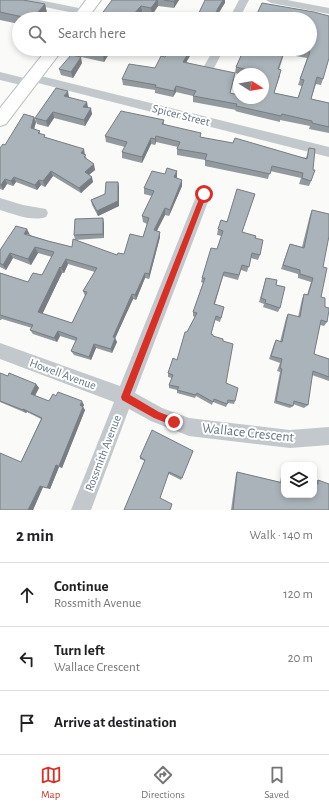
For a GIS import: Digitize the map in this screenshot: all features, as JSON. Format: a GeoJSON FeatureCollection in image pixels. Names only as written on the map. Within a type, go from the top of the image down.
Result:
{"type":"FeatureCollection","features":[{"type":"Feature","properties":{"kind":"main road"},"geometry":{"type":"LineString","coordinates":[[85,12],[94,0]]}},
{"type":"Feature","properties":{"kind":"main road"},"geometry":{"type":"LineString","coordinates":[[0,120],[50,56]]}},
{"type":"Feature","properties":{"kind":"street"},"geometry":{"type":"LineString","coordinates":[[25,0],[68,12]]}},
{"type":"Feature","properties":{"kind":"street"},"geometry":{"type":"LineString","coordinates":[[238,12],[244,0]]}},
{"type":"Feature","properties":{"kind":"street"},"geometry":{"type":"LineString","coordinates":[[271,0],[329,11]]}},
{"type":"Feature","properties":{"kind":"street"},"geometry":{"type":"LineString","coordinates":[[210,66],[215,56]]}},
{"type":"Feature","properties":{"kind":"street","name":"Spicer Street"},"geometry":{"type":"LineString","coordinates":[[0,76],[31,80],[329,152]]}},
{"type":"Feature","properties":{"kind":"street","name":"Rossmith Avenue"},"geometry":{"type":"LineString","coordinates":[[81,510],[204,194]]}},
{"type":"Feature","properties":{"kind":"street"},"geometry":{"type":"LineString","coordinates":[[0,204],[23,211],[41,213]]}},
{"type":"Feature","properties":{"kind":"street","name":"Howell Avenue"},"geometry":{"type":"LineString","coordinates":[[0,351],[125,397]]}},
{"type":"Feature","properties":{"kind":"street","name":"Wallace Crescent"},"geometry":{"type":"LineString","coordinates":[[125,397],[157,415],[189,427],[290,439],[329,436]]}},
{"type":"Feature","properties":{"kind":"building"},"geometry":{"type":"Polygon","coordinates":[[[0,0],[23,0],[45,4],[38,12],[12,12],[12,15],[0,12],[0,0]]]}},
{"type":"Feature","properties":{"kind":"building"},"geometry":{"type":"Polygon","coordinates":[[[112,0],[157,0],[151,8],[141,6],[135,12],[103,12],[112,0]]]}},
{"type":"Feature","properties":{"kind":"building"},"geometry":{"type":"Polygon","coordinates":[[[164,0],[175,0],[174,2],[164,0]]]}},
{"type":"Feature","properties":{"kind":"building"},"geometry":{"type":"Polygon","coordinates":[[[205,0],[223,0],[216,12],[199,12],[205,0]]]}},
{"type":"Feature","properties":{"kind":"building"},"geometry":{"type":"Polygon","coordinates":[[[262,3],[314,12],[258,12],[262,3]]]}},
{"type":"Feature","properties":{"kind":"building"},"geometry":{"type":"Polygon","coordinates":[[[317,13],[329,16],[329,58],[323,79],[317,77],[311,99],[329,103],[329,127],[312,123],[312,121],[282,114],[281,116],[236,106],[237,104],[269,104],[269,68],[236,67],[241,56],[283,56],[278,69],[281,70],[274,93],[298,98],[304,80],[300,79],[309,56],[317,56],[317,13]]]}},
{"type":"Feature","properties":{"kind":"building"},"geometry":{"type":"Polygon","coordinates":[[[70,56],[81,57],[71,72],[59,69],[70,56]]]}},
{"type":"Feature","properties":{"kind":"building"},"geometry":{"type":"Polygon","coordinates":[[[161,56],[187,56],[183,62],[233,73],[233,81],[230,93],[233,94],[233,103],[193,96],[196,91],[176,86],[174,91],[155,87],[156,85],[122,79],[129,64],[155,68],[161,56]]]}},
{"type":"Feature","properties":{"kind":"building"},"geometry":{"type":"Polygon","coordinates":[[[56,88],[68,91],[64,96],[87,102],[83,107],[91,108],[84,120],[53,112],[46,121],[35,118],[56,88]]]}},
{"type":"Feature","properties":{"kind":"building"},"geometry":{"type":"Polygon","coordinates":[[[121,111],[164,120],[162,124],[201,133],[200,137],[233,143],[235,138],[307,159],[309,148],[315,149],[313,170],[315,170],[311,181],[302,178],[303,173],[272,166],[270,174],[205,160],[207,154],[177,149],[180,142],[156,136],[155,139],[151,138],[142,157],[122,152],[127,142],[105,136],[121,111]]]}},
{"type":"Feature","properties":{"kind":"building"},"geometry":{"type":"Polygon","coordinates":[[[24,114],[34,117],[31,128],[40,131],[38,133],[45,135],[44,137],[84,149],[81,153],[86,155],[84,157],[94,164],[85,172],[92,177],[79,188],[51,171],[43,181],[39,180],[35,185],[14,177],[11,181],[5,179],[0,185],[0,148],[3,144],[5,145],[24,114]]]}},
{"type":"Feature","properties":{"kind":"building"},"geometry":{"type":"Polygon","coordinates":[[[167,168],[177,171],[174,177],[182,180],[170,210],[165,208],[154,230],[160,232],[149,274],[145,273],[135,295],[132,294],[113,337],[115,338],[111,349],[94,344],[89,357],[71,351],[77,338],[58,331],[54,338],[30,330],[33,325],[0,315],[0,273],[28,282],[33,273],[42,275],[54,252],[35,247],[28,259],[10,253],[3,265],[0,263],[0,250],[16,226],[27,229],[24,234],[48,241],[72,247],[73,239],[117,255],[118,253],[124,254],[130,234],[143,237],[149,218],[142,216],[154,191],[144,188],[152,171],[165,174],[167,168]],[[66,259],[61,268],[60,267],[38,312],[72,323],[87,292],[83,291],[97,268],[66,259]]]}},
{"type":"Feature","properties":{"kind":"building"},"geometry":{"type":"Polygon","coordinates":[[[106,182],[118,182],[118,201],[97,211],[91,200],[105,194],[106,182]]]}},
{"type":"Feature","properties":{"kind":"building"},"geometry":{"type":"Polygon","coordinates":[[[237,189],[255,194],[242,232],[256,236],[255,238],[263,240],[260,255],[252,253],[249,267],[242,265],[239,275],[224,272],[214,304],[224,307],[221,318],[216,316],[211,334],[223,339],[223,341],[233,344],[226,383],[238,388],[235,401],[228,400],[227,404],[214,399],[213,402],[197,393],[196,395],[177,390],[179,387],[169,385],[173,375],[168,373],[173,358],[177,360],[185,332],[187,332],[197,313],[193,312],[205,278],[202,278],[211,248],[217,249],[223,231],[218,229],[221,220],[227,222],[237,189]]]}},
{"type":"Feature","properties":{"kind":"building"},"geometry":{"type":"Polygon","coordinates":[[[312,210],[329,214],[329,236],[323,267],[327,268],[321,297],[325,298],[325,307],[329,308],[329,310],[327,322],[321,320],[314,354],[329,359],[329,377],[313,371],[308,405],[294,401],[293,406],[276,401],[282,369],[280,368],[282,359],[271,356],[276,340],[282,342],[288,314],[300,317],[304,294],[308,295],[313,278],[300,274],[300,270],[283,265],[290,244],[304,248],[312,210]]]}},
{"type":"Feature","properties":{"kind":"building"},"geometry":{"type":"Polygon","coordinates":[[[103,218],[103,234],[74,235],[75,219],[103,218]]]}},
{"type":"Feature","properties":{"kind":"building"},"geometry":{"type":"Polygon","coordinates":[[[266,278],[277,280],[276,285],[285,287],[280,308],[265,303],[266,300],[261,298],[266,278]]]}},
{"type":"Feature","properties":{"kind":"building"},"geometry":{"type":"Polygon","coordinates":[[[0,373],[8,376],[9,373],[36,384],[31,394],[49,401],[53,394],[56,396],[58,392],[82,401],[80,405],[83,407],[59,466],[56,465],[47,488],[40,486],[28,510],[0,510],[0,453],[21,462],[42,418],[23,409],[0,401],[0,373]]]}},
{"type":"Feature","properties":{"kind":"building"},"geometry":{"type":"Polygon","coordinates":[[[152,430],[193,451],[182,478],[169,472],[160,498],[172,504],[170,510],[124,510],[145,460],[140,457],[152,430]]]}},
{"type":"Feature","properties":{"kind":"building"},"geometry":{"type":"Polygon","coordinates":[[[237,472],[281,483],[281,498],[317,498],[318,480],[329,484],[329,510],[233,510],[237,472]]]}},
{"type":"Feature","properties":{"kind":"route"},"geometry":{"type":"LineString","coordinates":[[174,422],[157,415],[125,397],[204,194]]}}]}
